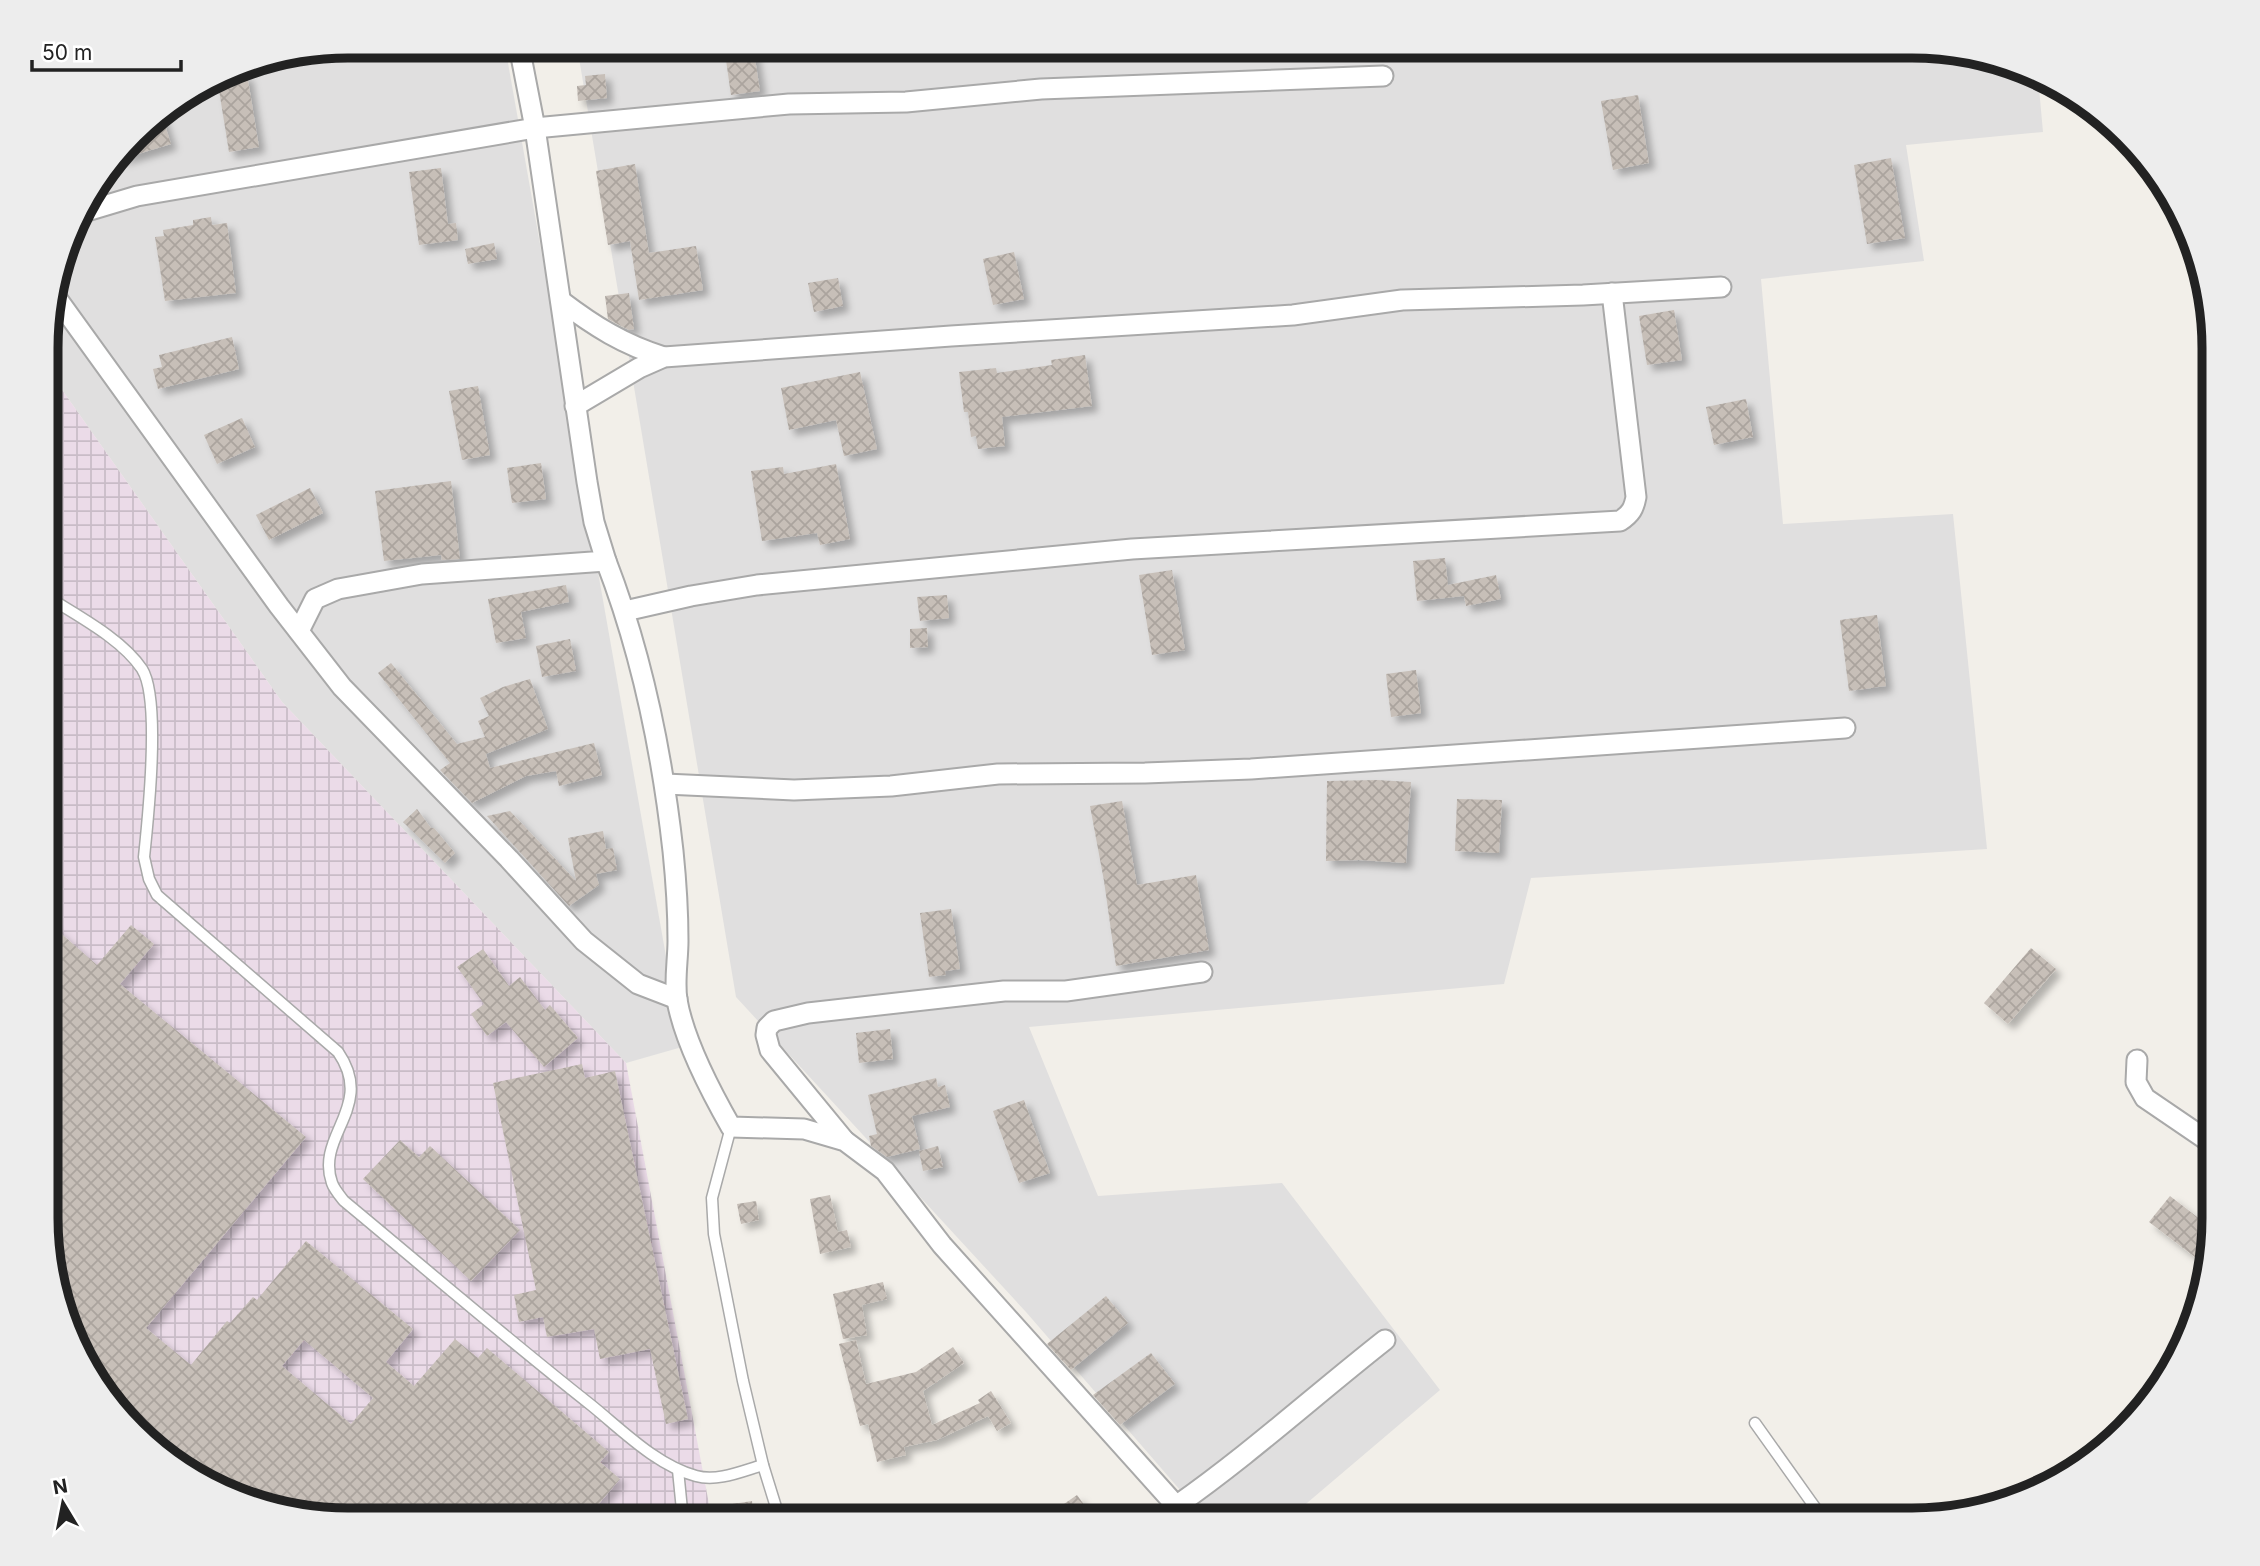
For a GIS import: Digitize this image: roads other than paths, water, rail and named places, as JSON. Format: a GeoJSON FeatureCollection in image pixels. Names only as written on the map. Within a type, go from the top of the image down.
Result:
{"type":"FeatureCollection","features":[{"type":"Feature","properties":{"kind":"street"},"geometry":{"type":"LineString","coordinates":[[521,58],[535,128],[594,522],[625,611],[644,680],[664,784],[673,853],[678,936],[677,999],[692,1046],[731,1127],[804,1129],[845,1141]]}},
{"type":"Feature","properties":{"kind":"street"},"geometry":{"type":"LineString","coordinates":[[94,209],[137,195],[535,128],[789,104],[906,102],[1041,89],[1383,76]]}},
{"type":"Feature","properties":{"kind":"street"},"geometry":{"type":"LineString","coordinates":[[575,406],[639,368],[664,357],[1293,315],[1402,300],[1721,287]]}},
{"type":"Feature","properties":{"kind":"street"},"geometry":{"type":"LineString","coordinates":[[625,611],[757,585],[1118,550],[1620,521],[1634,509],[1636,497],[1612,293]]}},
{"type":"Feature","properties":{"kind":"street"},"geometry":{"type":"LineString","coordinates":[[561,301],[599,329],[634,348],[664,357]]}},
{"type":"Feature","properties":{"kind":"street"},"geometry":{"type":"LineString","coordinates":[[61,304],[342,687],[509,859],[583,941],[638,984],[677,999]]}},
{"type":"Feature","properties":{"kind":"street"},"geometry":{"type":"LineString","coordinates":[[299,631],[315,599],[338,589],[422,574],[606,561]]}},
{"type":"Feature","properties":{"kind":"street"},"geometry":{"type":"LineString","coordinates":[[664,784],[794,790],[891,786],[998,774],[1251,769],[1845,728]]}},
{"type":"Feature","properties":{"kind":"street"},"geometry":{"type":"LineString","coordinates":[[1179,1508],[942,1245],[885,1171],[845,1141],[770,1050],[765,1035],[767,1028],[774,1021],[808,1013],[1004,992],[1066,991],[1202,972]]}},
{"type":"Feature","properties":{"kind":"street"},"geometry":{"type":"LineString","coordinates":[[2137,1060],[2136,1082],[2145,1098],[2202,1137]]}},
{"type":"Feature","properties":{"kind":"street"},"geometry":{"type":"LineString","coordinates":[[1188,1508],[1220,1475],[1385,1340]]}},
{"type":"Feature","properties":{"kind":"lane"},"geometry":{"type":"LineString","coordinates":[[58,604],[120,645],[142,670],[150,690],[153,723],[144,857],[149,879],[158,895],[338,1052],[349,1068],[352,1084],[347,1111],[330,1152],[329,1169],[332,1185],[344,1201],[546,1369],[650,1452],[678,1470],[699,1477],[721,1477],[763,1465]]}},
{"type":"Feature","properties":{"kind":"lane"},"geometry":{"type":"LineString","coordinates":[[731,1127],[712,1198],[714,1234],[743,1381],[776,1508]]}},
{"type":"Feature","properties":{"kind":"lane"},"geometry":{"type":"LineString","coordinates":[[1755,1423],[1815,1508]]}},
{"type":"Feature","properties":{"kind":"lane"},"geometry":{"type":"LineString","coordinates":[[678,1470],[682,1508]]}}]}
